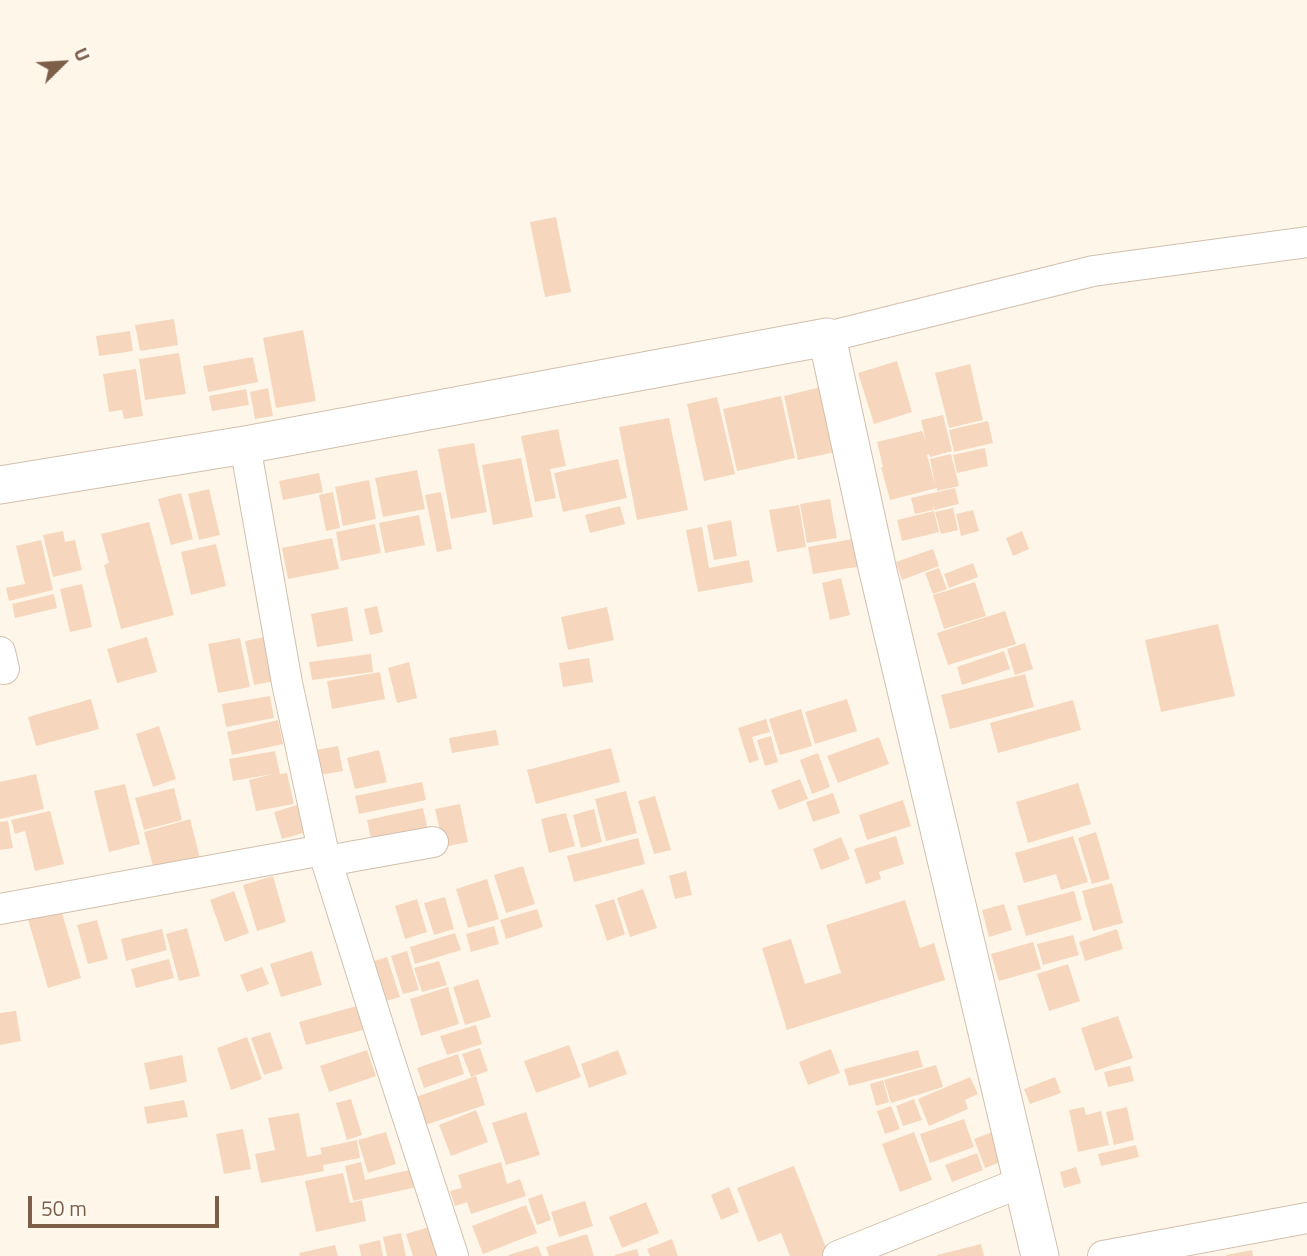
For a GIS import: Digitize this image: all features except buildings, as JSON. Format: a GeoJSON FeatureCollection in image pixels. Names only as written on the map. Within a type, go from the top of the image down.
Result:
{"type":"FeatureCollection","features":[{"type":"Feature","properties":{"kind":"street"},"geometry":{"type":"LineString","coordinates":[[0,485],[245,445],[827,337],[1093,271],[1307,242]]}},
{"type":"Feature","properties":{"kind":"street"},"geometry":{"type":"LineString","coordinates":[[827,337],[877,567],[1040,1256]]}},
{"type":"Feature","properties":{"kind":"street"},"geometry":{"type":"LineString","coordinates":[[245,445],[287,683],[325,856],[453,1256]]}},
{"type":"Feature","properties":{"kind":"street"},"geometry":{"type":"LineString","coordinates":[[0,909],[325,856],[433,842]]}},
{"type":"Feature","properties":{"kind":"street"},"geometry":{"type":"LineString","coordinates":[[838,1256],[1022,1182]]}},
{"type":"Feature","properties":{"kind":"street"},"geometry":{"type":"LineString","coordinates":[[1102,1256],[1307,1218]]}}]}
